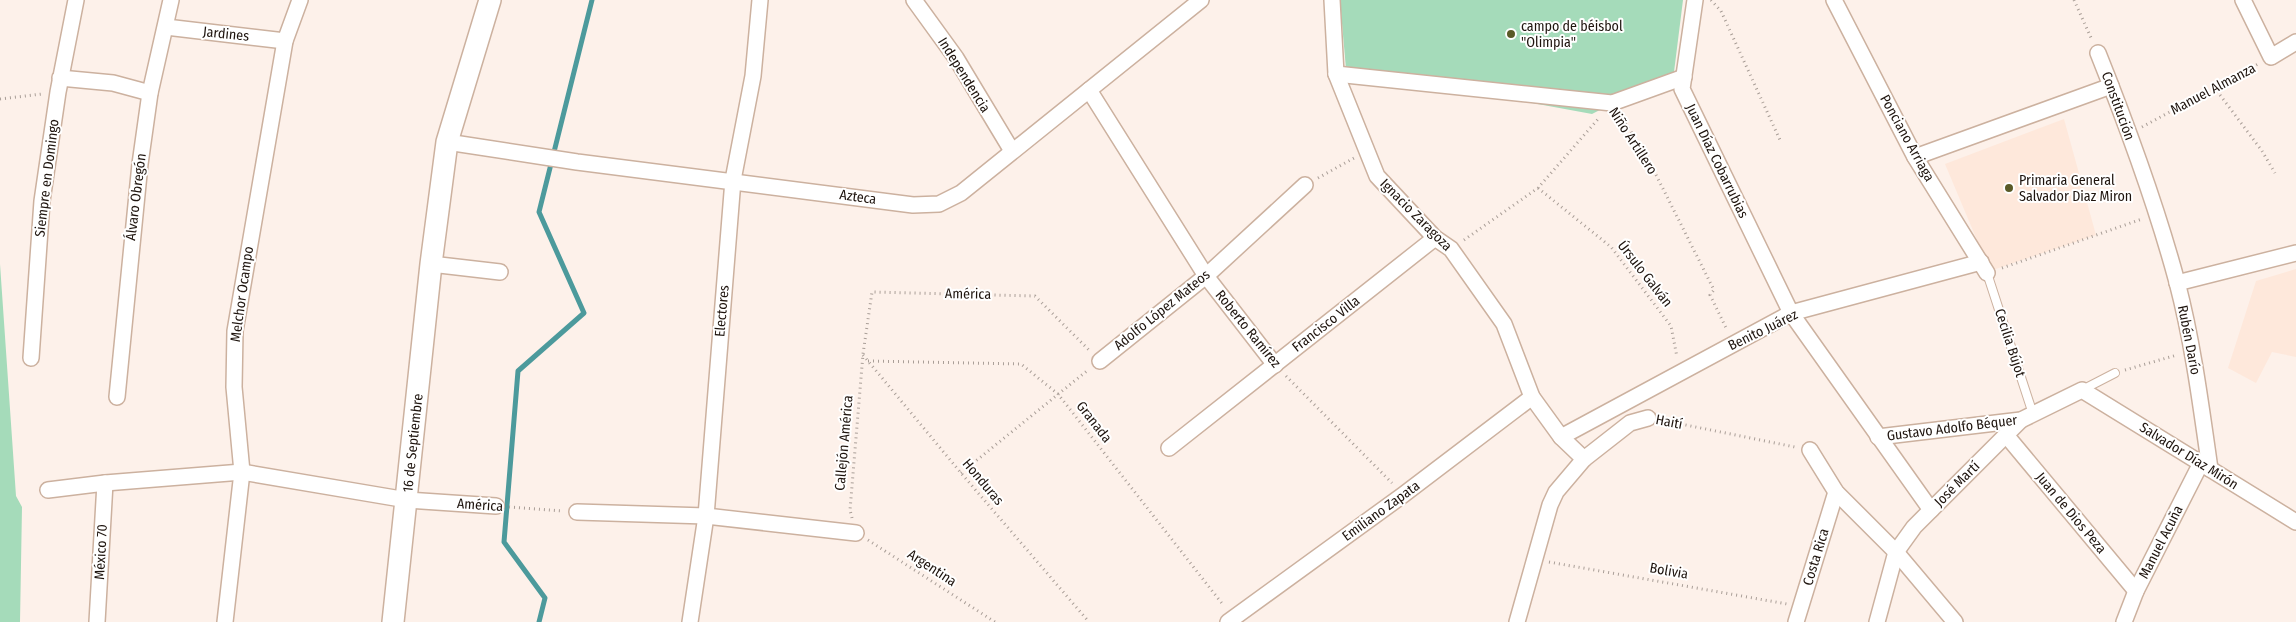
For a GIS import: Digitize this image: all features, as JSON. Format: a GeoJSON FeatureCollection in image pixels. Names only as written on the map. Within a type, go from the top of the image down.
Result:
{"type":"FeatureCollection","features":[{"type":"Feature","properties":{"kind":"street","name":"Siempre en Domingo"},"geometry":{"type":"LineString","coordinates":[[31,358],[42,201],[59,85],[76,0]]}},
{"type":"Feature","properties":{"kind":"street","name":"Álvaro Obregón"},"geometry":{"type":"LineString","coordinates":[[117,397],[131,238],[150,93],[171,0]]}},
{"type":"Feature","properties":{"kind":"street","name":"Melchor Ocampo"},"geometry":{"type":"LineString","coordinates":[[226,622],[242,472],[234,387],[234,331],[285,40],[300,0]]}},
{"type":"Feature","properties":{"kind":"street","name":"16 de Septiembre"},"geometry":{"type":"LineString","coordinates":[[393,622],[431,264],[448,142],[490,0]]}},
{"type":"Feature","properties":{"kind":"street","name":"Electores"},"geometry":{"type":"LineString","coordinates":[[690,622],[706,516],[733,180],[752,76],[760,0]]}},
{"type":"Feature","properties":{"kind":"street","name":"Independencia"},"geometry":{"type":"LineString","coordinates":[[914,0],[956,58],[1012,151]]}},
{"type":"Feature","properties":{"kind":"street","name":"Azteca"},"geometry":{"type":"LineString","coordinates":[[448,142],[577,162],[733,180],[913,205],[939,204],[961,193],[1201,0]]}},
{"type":"Feature","properties":{"kind":"street","name":"Ignacio Zaragoza"},"geometry":{"type":"LineString","coordinates":[[1332,0],[1336,74],[1377,176],[1435,238],[1451,249],[1504,324],[1532,397],[1562,437],[1584,459]]}},
{"type":"Feature","properties":{"kind":"street","name":"Juan Díaz Cobarrubias"},"geometry":{"type":"LineString","coordinates":[[1695,0],[1682,89],[1791,313],[1930,510]]}},
{"type":"Feature","properties":{"kind":"street","name":"Ponciano Arriaga"},"geometry":{"type":"LineString","coordinates":[[1834,0],[1915,157],[1984,268]]}},
{"type":"Feature","properties":{"kind":"street"},"geometry":{"type":"LineString","coordinates":[[2243,0],[2271,57]]}},
{"type":"Feature","properties":{"kind":"street","name":"Jardines"},"geometry":{"type":"LineString","coordinates":[[166,27],[285,40]]}},
{"type":"Feature","properties":{"kind":"street","name":"Manuel Almanza"},"geometry":{"type":"LineString","coordinates":[[2271,57],[2296,42]]}},
{"type":"Feature","properties":{"kind":"street","name":"Constitución"},"geometry":{"type":"LineString","coordinates":[[2098,54],[2157,214]]}},
{"type":"Feature","properties":{"kind":"street","name":"Niño Artillero"},"geometry":{"type":"LineString","coordinates":[[1336,74],[1612,103]]}},
{"type":"Feature","properties":{"kind":"street"},"geometry":{"type":"LineString","coordinates":[[1612,103],[1684,77]]}},
{"type":"Feature","properties":{"kind":"street"},"geometry":{"type":"LineString","coordinates":[[59,85],[113,83],[150,93]]}},
{"type":"Feature","properties":{"kind":"street"},"geometry":{"type":"LineString","coordinates":[[1915,157],[2111,86]]}},
{"type":"Feature","properties":{"kind":"street","name":"Roberto Ramírez"},"geometry":{"type":"LineString","coordinates":[[1089,90],[1206,276],[1275,365]]}},
{"type":"Feature","properties":{"kind":"street","name":"Adolfo López Mateos"},"geometry":{"type":"LineString","coordinates":[[1100,361],[1206,276],[1305,185]]}},
{"type":"Feature","properties":{"kind":"street","name":"Rubén Darío"},"geometry":{"type":"LineString","coordinates":[[2157,214],[2177,283],[2192,350],[2205,466]]}},
{"type":"Feature","properties":{"kind":"street","name":"Francisco Villa"},"geometry":{"type":"LineString","coordinates":[[1169,448],[1435,238]]}},
{"type":"Feature","properties":{"kind":"street"},"geometry":{"type":"LineString","coordinates":[[2177,283],[2296,253]]}},
{"type":"Feature","properties":{"kind":"street"},"geometry":{"type":"LineString","coordinates":[[431,264],[500,272]]}},
{"type":"Feature","properties":{"kind":"street","name":"Benito Juárez"},"geometry":{"type":"LineString","coordinates":[[1562,437],[1791,313],[1984,268]]}},
{"type":"Feature","properties":{"kind":"street","name":"Gustavo Adolfo Béquer"},"geometry":{"type":"LineString","coordinates":[[1878,438],[2027,417],[2082,390]]}},
{"type":"Feature","properties":{"kind":"street","name":"Salvador Díaz Mirón"},"geometry":{"type":"LineString","coordinates":[[2082,390],[2296,522]]}},
{"type":"Feature","properties":{"kind":"street","name":"Emiliano Zapata"},"geometry":{"type":"LineString","coordinates":[[1230,620],[1532,397]]}},
{"type":"Feature","properties":{"kind":"street","name":"José Martí"},"geometry":{"type":"LineString","coordinates":[[1877,622],[1896,552],[1914,526],[2006,434],[2027,417]]}},
{"type":"Feature","properties":{"kind":"street","name":"Haití"},"geometry":{"type":"LineString","coordinates":[[1517,622],[1550,505],[1556,492],[1584,459],[1630,423],[1648,418]]}},
{"type":"Feature","properties":{"kind":"street","name":"Juan de Dios Peza"},"geometry":{"type":"LineString","coordinates":[[2006,434],[2136,591]]}},
{"type":"Feature","properties":{"kind":"street"},"geometry":{"type":"LineString","coordinates":[[1810,450],[1836,492],[1896,552],[1955,622]]}},
{"type":"Feature","properties":{"kind":"street","name":"Manuel Acuña"},"geometry":{"type":"LineString","coordinates":[[2124,622],[2136,591],[2205,466]]}},
{"type":"Feature","properties":{"kind":"street","name":"América"},"geometry":{"type":"LineString","coordinates":[[48,490],[105,483],[242,472],[407,500],[496,506]]}},
{"type":"Feature","properties":{"kind":"street","name":"México 70"},"geometry":{"type":"LineString","coordinates":[[97,622],[105,483]]}},
{"type":"Feature","properties":{"kind":"street","name":"Costa Rica"},"geometry":{"type":"LineString","coordinates":[[1796,622],[1836,492]]}},
{"type":"Feature","properties":{"kind":"street"},"geometry":{"type":"LineString","coordinates":[[577,512],[706,516],[856,533]]}},
{"type":"Feature","properties":{"kind":"lane","name":"Cecilia Bújot"},"geometry":{"type":"LineString","coordinates":[[1984,268],[2027,417]]}},
{"type":"Feature","properties":{"kind":"lane","name":"Gustavo Adolfo Béquer"},"geometry":{"type":"LineString","coordinates":[[2082,390],[2115,373]]}},
{"type":"Feature","properties":{"kind":"path"},"geometry":{"type":"LineString","coordinates":[[1711,0],[1721,11],[1780,140]]}},
{"type":"Feature","properties":{"kind":"path","name":"Constitución"},"geometry":{"type":"LineString","coordinates":[[2074,0],[2098,54]]}},
{"type":"Feature","properties":{"kind":"path","name":"Manuel Almanza"},"geometry":{"type":"LineString","coordinates":[[2129,135],[2271,57]]}},
{"type":"Feature","properties":{"kind":"path"},"geometry":{"type":"LineString","coordinates":[[0,99],[59,85]]}},
{"type":"Feature","properties":{"kind":"path"},"geometry":{"type":"LineString","coordinates":[[2214,87],[2262,151],[2275,173]]}},
{"type":"Feature","properties":{"kind":"path"},"geometry":{"type":"LineString","coordinates":[[1451,249],[1538,188],[1612,103]]}},
{"type":"Feature","properties":{"kind":"path","name":"Niño Artillero"},"geometry":{"type":"LineString","coordinates":[[1612,103],[1645,153],[1714,290],[1710,294],[1734,343]]}},
{"type":"Feature","properties":{"kind":"path"},"geometry":{"type":"LineString","coordinates":[[1305,185],[1366,151]]}},
{"type":"Feature","properties":{"kind":"path","name":"Úrsulo Galván"},"geometry":{"type":"LineString","coordinates":[[1538,188],[1611,247],[1671,326],[1681,374]]}},
{"type":"Feature","properties":{"kind":"path"},"geometry":{"type":"LineString","coordinates":[[1984,268],[2157,214]]}},
{"type":"Feature","properties":{"kind":"path","name":"América"},"geometry":{"type":"LineString","coordinates":[[863,354],[872,292],[1035,296],[1100,361]]}},
{"type":"Feature","properties":{"kind":"path"},"geometry":{"type":"LineString","coordinates":[[2115,373],[2192,350]]}},
{"type":"Feature","properties":{"kind":"path","name":"Honduras"},"geometry":{"type":"LineString","coordinates":[[863,354],[961,474],[1089,622]]}},
{"type":"Feature","properties":{"kind":"path","name":"Callejón América"},"geometry":{"type":"LineString","coordinates":[[856,533],[850,510],[863,354]]}},
{"type":"Feature","properties":{"kind":"path","name":"Granada"},"geometry":{"type":"LineString","coordinates":[[868,361],[1021,364],[1058,394],[1230,620]]}},
{"type":"Feature","properties":{"kind":"path"},"geometry":{"type":"LineString","coordinates":[[961,474],[1100,361]]}},
{"type":"Feature","properties":{"kind":"path","name":"Roberto Ramírez"},"geometry":{"type":"LineString","coordinates":[[1275,365],[1403,494]]}},
{"type":"Feature","properties":{"kind":"path","name":"Haití"},"geometry":{"type":"LineString","coordinates":[[1648,418],[1810,450]]}},
{"type":"Feature","properties":{"kind":"path","name":"América"},"geometry":{"type":"LineString","coordinates":[[496,506],[577,512]]}},
{"type":"Feature","properties":{"kind":"path","name":"Argentina"},"geometry":{"type":"LineString","coordinates":[[856,533],[995,622]]}},
{"type":"Feature","properties":{"kind":"path","name":"Bolivia"},"geometry":{"type":"LineString","coordinates":[[1534,559],[1801,606]]}},
{"type":"Feature","properties":{"kind":"shaded area"},"geometry":{"type":"Polygon","coordinates":[[[2064,119],[2096,235],[1990,271],[1945,164],[2064,119]]]}},
{"type":"Feature","properties":{"kind":"shaded area"},"geometry":{"type":"Polygon","coordinates":[[[2296,269],[2296,357],[2272,352],[2256,383],[2228,368],[2256,281],[2296,269]]]}},
{"type":"Feature","properties":{"kind":"green space","name":"campo de béisbol \"Olimpia\""},"geometry":{"type":"Polygon","coordinates":[[[1340,0],[1683,0],[1674,72],[1592,114],[1346,69],[1340,0]]]}},
{"type":"Feature","properties":{"kind":"green space"},"geometry":{"type":"Polygon","coordinates":[[[0,264],[16,496],[22,507],[20,622],[0,622],[0,264]]]}},
{"type":"Feature","properties":{"kind":"waterway"},"geometry":{"type":"LineString","coordinates":[[539,622],[545,598],[504,542],[518,371],[584,313],[539,212],[592,0]]}},
{"type":"Feature","properties":{"kind":"place","name":"campo de béisbol \"Olimpia\""},"geometry":{"type":"Point","coordinates":[1511,34]}},
{"type":"Feature","properties":{"kind":"place","name":"Primaria General Salvador Diaz Miron"},"geometry":{"type":"Point","coordinates":[2009,188]}}]}
